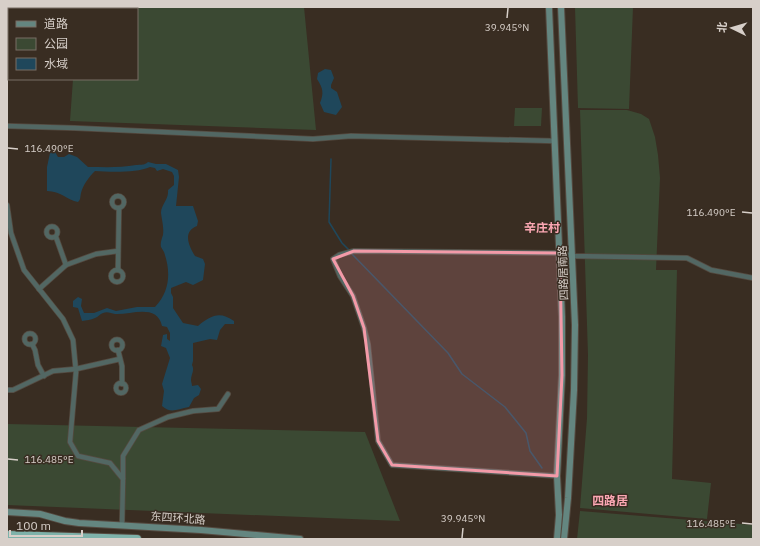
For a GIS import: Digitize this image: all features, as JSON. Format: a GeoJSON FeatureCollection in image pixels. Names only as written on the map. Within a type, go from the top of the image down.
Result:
{"type":"FeatureCollection","features":[{"type":"Feature","properties":{"kind":"highway"},"geometry":{"type":"LineString","coordinates":[[7,535],[137,539]]}},
{"type":"Feature","properties":{"kind":"main road"},"geometry":{"type":"LineString","coordinates":[[549,7],[562,317],[562,375],[557,476],[559,515],[557,539]]}},
{"type":"Feature","properties":{"kind":"main road","name":"四路居南路"},"geometry":{"type":"LineString","coordinates":[[561,7],[575,325],[574,390],[568,498],[564,539]]}},
{"type":"Feature","properties":{"kind":"main road","name":"东四环北路"},"geometry":{"type":"LineString","coordinates":[[7,512],[28,512],[79,523],[201,530],[300,539]]}},
{"type":"Feature","properties":{"kind":"street"},"geometry":{"type":"LineString","coordinates":[[7,126],[313,139],[351,136],[555,141]]}},
{"type":"Feature","properties":{"kind":"street"},"geometry":{"type":"LineString","coordinates":[[7,205],[9,228],[24,270],[63,319],[73,340],[76,369],[70,442],[78,456],[110,463],[123,479]]}},
{"type":"Feature","properties":{"kind":"street"},"geometry":{"type":"LineString","coordinates":[[118,270],[119,208]]}},
{"type":"Feature","properties":{"kind":"street"},"geometry":{"type":"LineString","coordinates":[[56,236],[66,265]]}},
{"type":"Feature","properties":{"kind":"street"},"geometry":{"type":"LineString","coordinates":[[39,289],[66,265],[96,254],[118,251]]}},
{"type":"Feature","properties":{"kind":"street"},"geometry":{"type":"LineString","coordinates":[[557,476],[392,465],[378,441],[368,344],[364,328],[353,296],[340,276],[333,259],[339,255],[354,251],[560,253],[572,256],[687,258],[711,270],[753,278]]}},
{"type":"Feature","properties":{"kind":"street"},"geometry":{"type":"LineString","coordinates":[[32,344],[36,350],[38,365],[44,376]]}},
{"type":"Feature","properties":{"kind":"street"},"geometry":{"type":"LineString","coordinates":[[118,350],[122,384]]}},
{"type":"Feature","properties":{"kind":"street"},"geometry":{"type":"LineString","coordinates":[[7,390],[13,390],[53,371],[76,369],[120,359]]}},
{"type":"Feature","properties":{"kind":"street"},"geometry":{"type":"LineString","coordinates":[[122,525],[123,456],[139,430],[168,417],[193,411],[218,410],[228,394]]}},
{"type":"Feature","properties":{"kind":"highlighted area"},"geometry":{"type":"Polygon","coordinates":[[[354,251],[560,253],[562,375],[557,476],[392,465],[378,441],[364,328],[353,296],[333,259],[354,251]]]}},
{"type":"Feature","properties":{"kind":"green space"},"geometry":{"type":"Polygon","coordinates":[[[304,7],[316,130],[70,121],[73,80],[138,80],[138,8],[78,8],[304,7]]]}},
{"type":"Feature","properties":{"kind":"green space"},"geometry":{"type":"Polygon","coordinates":[[[575,7],[633,7],[629,109],[578,108],[575,7]]]}},
{"type":"Feature","properties":{"kind":"green space"},"geometry":{"type":"Polygon","coordinates":[[[515,108],[542,108],[541,126],[514,126],[515,108]]]}},
{"type":"Feature","properties":{"kind":"green space"},"geometry":{"type":"Polygon","coordinates":[[[580,110],[627,110],[641,114],[649,119],[655,137],[660,178],[656,270],[677,270],[672,479],[711,483],[707,519],[580,508],[587,418],[588,355],[580,110]]]}},
{"type":"Feature","properties":{"kind":"green space"},"geometry":{"type":"Polygon","coordinates":[[[7,424],[365,432],[400,521],[7,505],[7,424]]]}},
{"type":"Feature","properties":{"kind":"green space"},"geometry":{"type":"Polygon","coordinates":[[[580,511],[753,525],[753,539],[577,539],[580,511]]]}},
{"type":"Feature","properties":{"kind":"water"},"geometry":{"type":"Polygon","coordinates":[[[325,69],[331,70],[334,78],[331,88],[337,92],[342,107],[336,115],[324,112],[320,103],[322,91],[321,85],[317,79],[318,73],[325,69]]]}},
{"type":"Feature","properties":{"kind":"water"},"geometry":{"type":"Polygon","coordinates":[[[55,152],[58,157],[64,157],[69,154],[77,157],[88,167],[124,167],[148,162],[166,164],[178,170],[179,177],[176,206],[193,206],[198,221],[197,226],[192,229],[188,235],[188,240],[195,256],[203,259],[205,264],[203,280],[193,285],[186,282],[171,288],[173,308],[183,323],[198,326],[211,317],[220,315],[234,321],[234,324],[225,324],[220,330],[217,340],[210,339],[193,343],[193,369],[191,382],[192,386],[198,385],[201,389],[199,395],[194,398],[189,407],[178,410],[168,410],[162,406],[164,391],[162,384],[170,358],[166,348],[161,346],[163,335],[167,334],[167,339],[170,341],[170,333],[167,327],[162,326],[159,319],[155,315],[149,312],[115,314],[106,312],[93,319],[82,321],[78,308],[73,307],[73,301],[78,297],[82,299],[81,306],[84,313],[94,313],[107,308],[116,311],[137,307],[155,307],[160,301],[168,281],[168,267],[161,247],[163,227],[161,210],[167,197],[168,190],[174,185],[174,176],[172,172],[163,169],[157,171],[155,168],[150,167],[131,171],[95,171],[88,178],[78,202],[56,192],[47,191],[47,167],[50,153],[55,152]]]}},
{"type":"Feature","properties":{"kind":"waterway"},"geometry":{"type":"LineString","coordinates":[[331,159],[329,222],[342,243],[349,250]]}},
{"type":"Feature","properties":{"kind":"waterway"},"geometry":{"type":"LineString","coordinates":[[351,253],[448,353],[462,374],[505,407],[526,433],[530,451],[542,468]]}},
{"type":"Feature","properties":{"kind":"district","name":"辛庄村"},"geometry":{"type":"Point","coordinates":[542,228]}},
{"type":"Feature","properties":{"kind":"district","name":"四路居"},"geometry":{"type":"Point","coordinates":[610,501]}}]}
